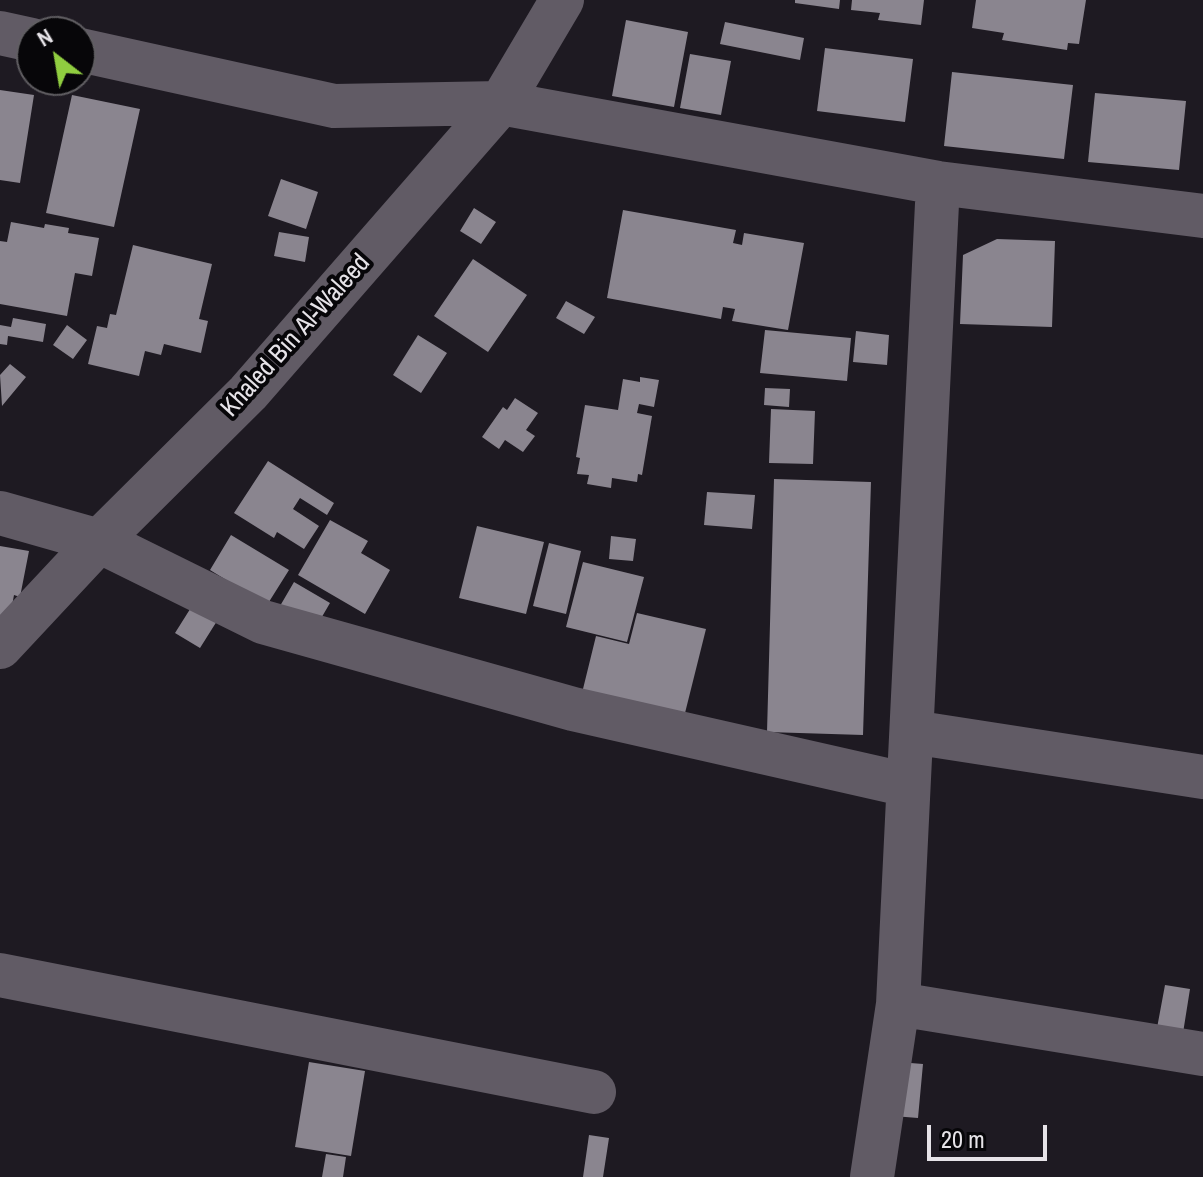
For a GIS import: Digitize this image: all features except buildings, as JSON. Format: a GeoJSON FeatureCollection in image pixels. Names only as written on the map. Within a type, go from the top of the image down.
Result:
{"type":"FeatureCollection","features":[{"type":"Feature","properties":{"kind":"street","name":"Khaled Bin Al-Waleed"},"geometry":{"type":"LineString","coordinates":[[0,647],[99,541],[248,393],[501,103],[562,0]]}},
{"type":"Feature","properties":{"kind":"street"},"geometry":{"type":"LineString","coordinates":[[96,54],[334,106],[501,103],[938,183],[1203,216]]}},
{"type":"Feature","properties":{"kind":"street"},"geometry":{"type":"LineString","coordinates":[[872,1177],[898,1004],[938,183]]}},
{"type":"Feature","properties":{"kind":"street"},"geometry":{"type":"LineString","coordinates":[[0,513],[99,541],[263,622],[573,709],[908,785]]}},
{"type":"Feature","properties":{"kind":"street"},"geometry":{"type":"LineString","coordinates":[[912,732],[1203,777]]}},
{"type":"Feature","properties":{"kind":"street"},"geometry":{"type":"LineString","coordinates":[[0,975],[594,1092]]}},
{"type":"Feature","properties":{"kind":"street"},"geometry":{"type":"LineString","coordinates":[[898,1004],[1203,1054]]}}]}
